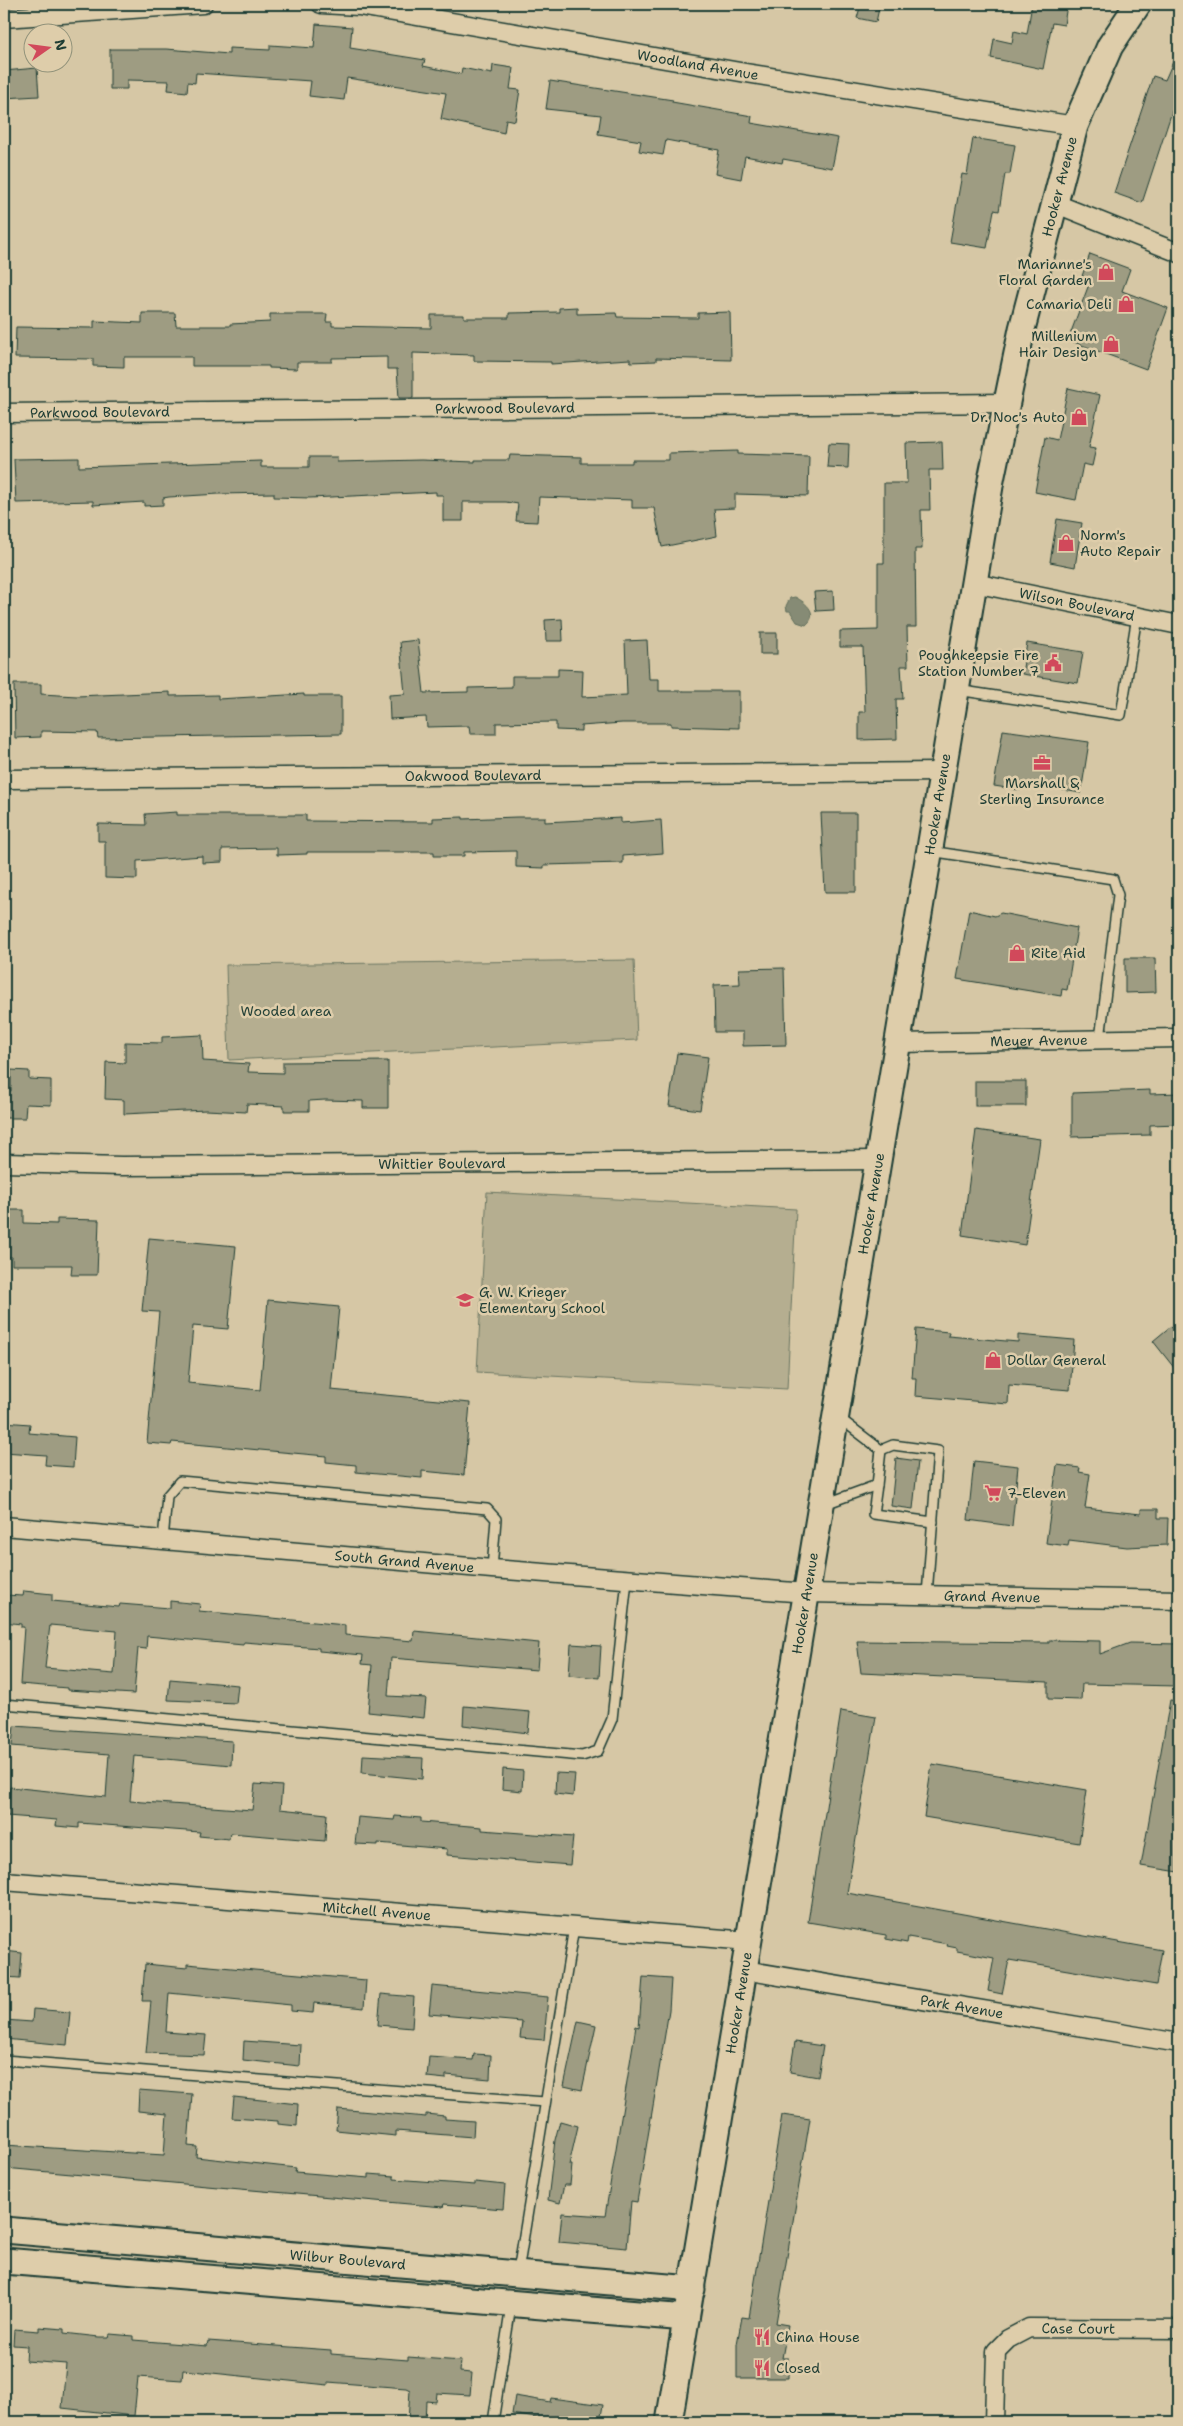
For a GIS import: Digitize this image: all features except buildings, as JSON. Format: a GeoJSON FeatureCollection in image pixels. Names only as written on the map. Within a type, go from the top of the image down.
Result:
{"type":"FeatureCollection","features":[{"type":"Feature","properties":{"kind":"street"},"geometry":{"type":"LineString","coordinates":[[4,18],[203,4]]}},
{"type":"Feature","properties":{"kind":"street","name":"Woodland Avenue"},"geometry":{"type":"LineString","coordinates":[[321,4],[359,6],[756,75],[1075,126]]}},
{"type":"Feature","properties":{"kind":"street","name":"Hooker Avenue"},"geometry":{"type":"LineString","coordinates":[[669,2422],[956,690],[1006,403],[1054,203],[1075,126],[1110,46],[1138,4]]}},
{"type":"Feature","properties":{"kind":"street"},"geometry":{"type":"LineString","coordinates":[[1054,203],[1179,253]]}},
{"type":"Feature","properties":{"kind":"street","name":"Parkwood Boulevard"},"geometry":{"type":"LineString","coordinates":[[4,413],[1006,403]]}},
{"type":"Feature","properties":{"kind":"street","name":"Wilson Boulevard"},"geometry":{"type":"LineString","coordinates":[[974,583],[1179,624]]}},
{"type":"Feature","properties":{"kind":"street","name":"Oakwood Boulevard"},"geometry":{"type":"LineString","coordinates":[[4,779],[943,772]]}},
{"type":"Feature","properties":{"kind":"street","name":"Meyer Avenue"},"geometry":{"type":"LineString","coordinates":[[898,1043],[1179,1038]]}},
{"type":"Feature","properties":{"kind":"street","name":"Whittier Boulevard"},"geometry":{"type":"LineString","coordinates":[[4,1164],[122,1166],[878,1160]]}},
{"type":"Feature","properties":{"kind":"street","name":"South Grand Avenue"},"geometry":{"type":"LineString","coordinates":[[4,1526],[492,1569],[806,1593]]}},
{"type":"Feature","properties":{"kind":"street","name":"Grand Avenue"},"geometry":{"type":"LineString","coordinates":[[806,1593],[1179,1600]]}},
{"type":"Feature","properties":{"kind":"street","name":"Mitchell Avenue"},"geometry":{"type":"LineString","coordinates":[[4,1881],[749,1940]]}},
{"type":"Feature","properties":{"kind":"street","name":"Park Avenue"},"geometry":{"type":"LineString","coordinates":[[744,1970],[1179,2043]]}},
{"type":"Feature","properties":{"kind":"street","name":"Wilbur Boulevard"},"geometry":{"type":"LineString","coordinates":[[4,2230],[692,2288]]}},
{"type":"Feature","properties":{"kind":"street"},"geometry":{"type":"LineString","coordinates":[[4,2261],[686,2318]]}},
{"type":"Feature","properties":{"kind":"street","name":"Case Court"},"geometry":{"type":"LineString","coordinates":[[994,2422],[996,2350],[1008,2338],[1029,2328],[1179,2329]]}},
{"type":"Feature","properties":{"kind":"lane"},"geometry":{"type":"LineString","coordinates":[[956,690],[1122,714],[1138,616]]}},
{"type":"Feature","properties":{"kind":"lane"},"geometry":{"type":"LineString","coordinates":[[930,851],[1114,879],[1118,895],[1100,1040]]}},
{"type":"Feature","properties":{"kind":"lane"},"geometry":{"type":"LineString","coordinates":[[836,1416],[881,1450]]}},
{"type":"Feature","properties":{"kind":"lane"},"geometry":{"type":"LineString","coordinates":[[881,1450],[893,1445],[938,1451],[927,1595]]}},
{"type":"Feature","properties":{"kind":"lane"},"geometry":{"type":"LineString","coordinates":[[881,1450],[873,1514],[933,1522]]}},
{"type":"Feature","properties":{"kind":"lane"},"geometry":{"type":"LineString","coordinates":[[164,1540],[167,1496],[180,1481],[487,1509],[496,1519],[492,1569]]}},
{"type":"Feature","properties":{"kind":"lane"},"geometry":{"type":"LineString","coordinates":[[821,1505],[877,1485]]}},
{"type":"Feature","properties":{"kind":"lane"},"geometry":{"type":"LineString","coordinates":[[4,1704],[582,1756],[598,1752],[612,1719],[627,1580]]}},
{"type":"Feature","properties":{"kind":"lane"},"geometry":{"type":"LineString","coordinates":[[518,2274],[574,1927]]}},
{"type":"Feature","properties":{"kind":"lane"},"geometry":{"type":"LineString","coordinates":[[4,2060],[546,2102]]}},
{"type":"Feature","properties":{"kind":"lane"},"geometry":{"type":"LineString","coordinates":[[493,2422],[512,2303]]}},
{"type":"Feature","properties":{"kind":"green space","name":"Wooded area"},"geometry":{"type":"Polygon","coordinates":[[[634,960],[637,1040],[229,1060],[226,965],[634,960]]]}},
{"type":"Feature","properties":{"kind":"green space"},"geometry":{"type":"Polygon","coordinates":[[[487,1192],[796,1209],[787,1389],[477,1372],[487,1192]]]}},
{"type":"Feature","properties":{"kind":"shaded area"},"geometry":{"type":"Polygon","coordinates":[[[795,597],[804,602],[810,609],[810,621],[806,625],[797,622],[790,611],[787,611],[786,606],[790,598],[795,597]]]}},
{"type":"Feature","properties":{"kind":"place","name":"Marianne's Floral Garden"},"geometry":{"type":"Point","coordinates":[1106,272]}},
{"type":"Feature","properties":{"kind":"place","name":"Camaria Deli"},"geometry":{"type":"Point","coordinates":[1126,304]}},
{"type":"Feature","properties":{"kind":"place","name":"Millenium Hair Design"},"geometry":{"type":"Point","coordinates":[1111,344]}},
{"type":"Feature","properties":{"kind":"place","name":"Dr. Noc's Auto"},"geometry":{"type":"Point","coordinates":[1079,417]}},
{"type":"Feature","properties":{"kind":"place","name":"Norm's Auto Repair"},"geometry":{"type":"Point","coordinates":[1066,543]}},
{"type":"Feature","properties":{"kind":"place","name":"Poughkeepsie Fire Station Number 7"},"geometry":{"type":"Point","coordinates":[1053,663]}},
{"type":"Feature","properties":{"kind":"place","name":"Marshall & Sterling Insurance"},"geometry":{"type":"Point","coordinates":[1042,763]}},
{"type":"Feature","properties":{"kind":"place","name":"Rite Aid"},"geometry":{"type":"Point","coordinates":[1017,953]}},
{"type":"Feature","properties":{"kind":"place","name":"G. W. Krieger Elementary School"},"geometry":{"type":"Point","coordinates":[465,1300]}},
{"type":"Feature","properties":{"kind":"place","name":"Dollar General"},"geometry":{"type":"Point","coordinates":[993,1360]}},
{"type":"Feature","properties":{"kind":"place","name":"7-Eleven"},"geometry":{"type":"Point","coordinates":[993,1493]}},
{"type":"Feature","properties":{"kind":"place","name":"China House"},"geometry":{"type":"Point","coordinates":[762,2337]}},
{"type":"Feature","properties":{"kind":"place","name":"Closed"},"geometry":{"type":"Point","coordinates":[762,2368]}}]}
